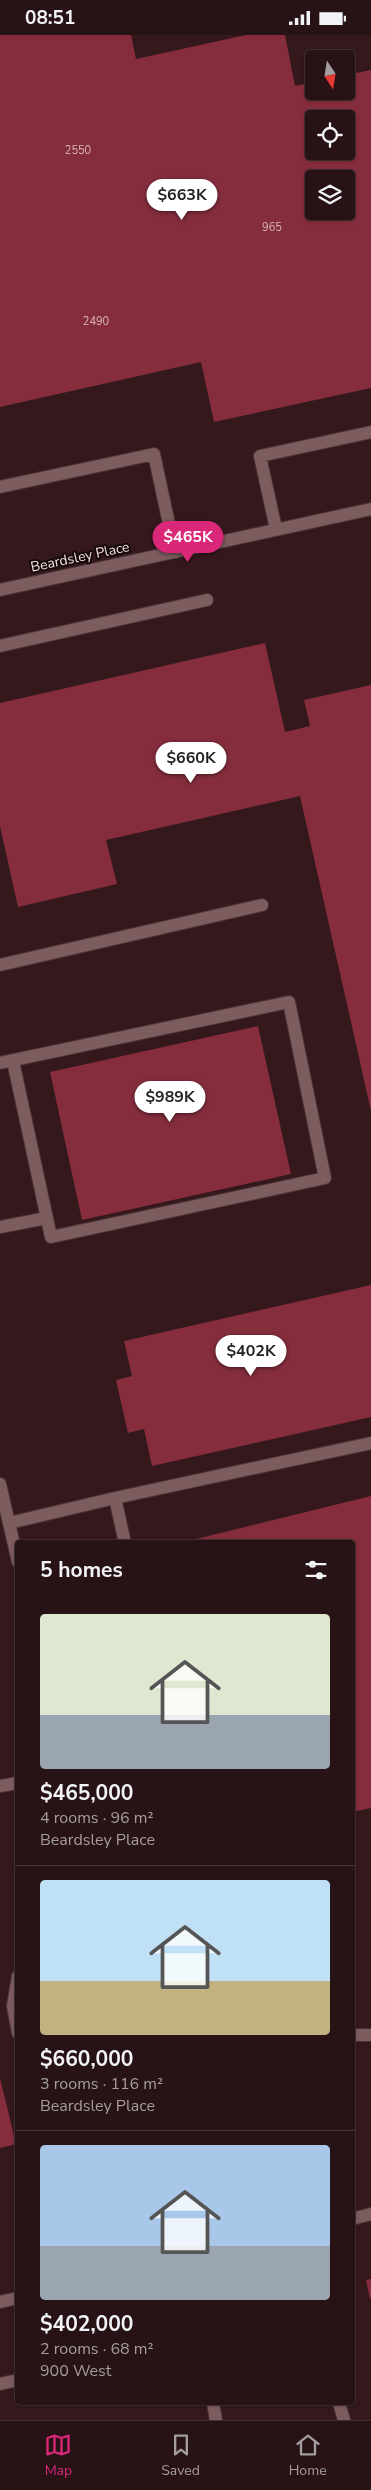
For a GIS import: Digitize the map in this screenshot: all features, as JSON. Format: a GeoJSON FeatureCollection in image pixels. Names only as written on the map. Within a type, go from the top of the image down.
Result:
{"type":"FeatureCollection","features":[{"type":"Feature","properties":{"kind":"street"},"geometry":{"type":"LineString","coordinates":[[276,529],[260,456],[371,432]]}},
{"type":"Feature","properties":{"kind":"street"},"geometry":{"type":"LineString","coordinates":[[0,487],[154,454],[175,551]]}},
{"type":"Feature","properties":{"kind":"street","name":"Beardsley Place"},"geometry":{"type":"LineString","coordinates":[[0,590],[371,509]]}},
{"type":"Feature","properties":{"kind":"street"},"geometry":{"type":"LineString","coordinates":[[0,646],[207,600]]}},
{"type":"Feature","properties":{"kind":"street"},"geometry":{"type":"LineString","coordinates":[[0,965],[262,905]]}},
{"type":"Feature","properties":{"kind":"street"},"geometry":{"type":"LineString","coordinates":[[289,1002],[325,1179],[51,1237],[6,1062],[289,1002]]}},
{"type":"Feature","properties":{"kind":"street"},"geometry":{"type":"LineString","coordinates":[[0,1227],[47,1218]]}},
{"type":"Feature","properties":{"kind":"street"},"geometry":{"type":"LineString","coordinates":[[9,1523],[115,1498],[371,1443]]}},
{"type":"Feature","properties":{"kind":"street"},"geometry":{"type":"LineString","coordinates":[[0,1485],[15,1549]]}},
{"type":"Feature","properties":{"kind":"street"},"geometry":{"type":"LineString","coordinates":[[115,1498],[124,1540]]}},
{"type":"Feature","properties":{"kind":"street"},"geometry":{"type":"LineString","coordinates":[[0,1786],[15,1784]]}},
{"type":"Feature","properties":{"kind":"street"},"geometry":{"type":"LineString","coordinates":[[15,1998],[15,2013]]}},
{"type":"Feature","properties":{"kind":"street"},"geometry":{"type":"LineString","coordinates":[[355,2035],[371,2035]]}},
{"type":"Feature","properties":{"kind":"street"},"geometry":{"type":"LineString","coordinates":[[355,2218],[371,2214]]}},
{"type":"Feature","properties":{"kind":"street"},"geometry":{"type":"LineString","coordinates":[[0,2302],[15,2299]]}},
{"type":"Feature","properties":{"kind":"street"},"geometry":{"type":"LineString","coordinates":[[0,2383],[15,2380]]}},
{"type":"Feature","properties":{"kind":"street"},"geometry":{"type":"LineString","coordinates":[[212,2405],[216,2420]]}},
{"type":"Feature","properties":{"kind":"street"},"geometry":{"type":"LineString","coordinates":[[340,2405],[344,2420]]}},
{"type":"Feature","properties":{"kind":"building"},"geometry":{"type":"Polygon","coordinates":[[[0,35],[131,35],[136,59],[246,35],[285,35],[295,86],[305,84],[305,100],[355,100],[355,73],[371,70],[371,388],[214,422],[201,362],[0,407],[0,35]]]}},
{"type":"Feature","properties":{"kind":"building"},"geometry":{"type":"Polygon","coordinates":[[[265,643],[285,732],[310,726],[304,700],[371,685],[371,1111],[300,796],[106,840],[117,884],[18,907],[0,826],[0,703],[265,643]]]}},
{"type":"Feature","properties":{"kind":"building"},"geometry":{"type":"Polygon","coordinates":[[[258,1026],[291,1174],[82,1220],[50,1072],[258,1026]]]}},
{"type":"Feature","properties":{"kind":"building"},"geometry":{"type":"Polygon","coordinates":[[[371,1285],[371,1417],[152,1466],[144,1429],[128,1433],[116,1380],[132,1376],[124,1341],[371,1285]]]}},
{"type":"Feature","properties":{"kind":"building"},"geometry":{"type":"Polygon","coordinates":[[[371,1496],[371,1808],[355,1811],[355,1540],[192,1540],[371,1496]]]}},
{"type":"Feature","properties":{"kind":"building"},"geometry":{"type":"Polygon","coordinates":[[[0,2078],[15,2144],[0,2148],[0,2078]]]}},
{"type":"Feature","properties":{"kind":"building"},"geometry":{"type":"Polygon","coordinates":[[[371,2279],[371,2298],[370,2299],[366,2280],[371,2279]]]}}]}
